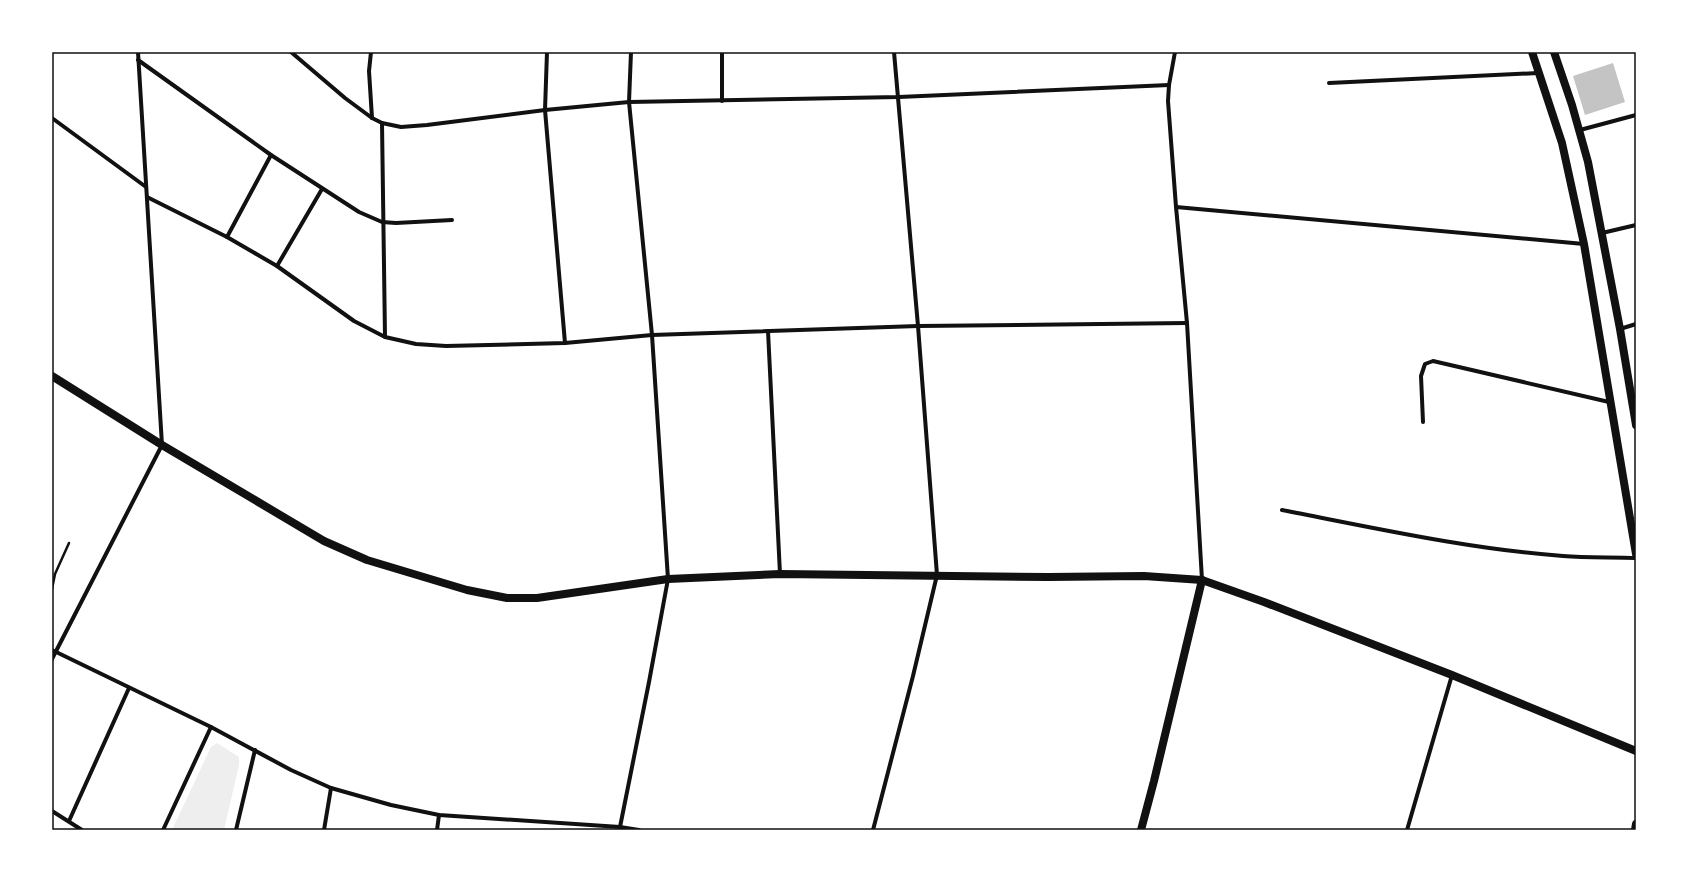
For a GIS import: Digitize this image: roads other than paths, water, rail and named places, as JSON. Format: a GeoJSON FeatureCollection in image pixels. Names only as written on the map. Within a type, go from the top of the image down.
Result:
{"type":"FeatureCollection","features":[{"type":"Feature","properties":{"kind":"main road"},"geometry":{"type":"LineString","coordinates":[[1532,52],[1562,143],[1584,244],[1609,402],[1636,554]]}},
{"type":"Feature","properties":{"kind":"main road"},"geometry":{"type":"LineString","coordinates":[[1554,52],[1580,130],[1588,162],[1636,421]]}},
{"type":"Feature","properties":{"kind":"main road"},"geometry":{"type":"LineString","coordinates":[[52,376],[162,445],[324,541],[367,560],[439,583],[500,596],[537,598],[668,579],[780,574],[1048,577],[1144,576],[1202,580],[1264,602],[1452,675],[1636,751]]}},
{"type":"Feature","properties":{"kind":"main road"},"geometry":{"type":"LineString","coordinates":[[1141,830],[1202,580]]}},
{"type":"Feature","properties":{"kind":"main road"},"geometry":{"type":"LineString","coordinates":[[1635,830],[1636,824]]}},
{"type":"Feature","properties":{"kind":"street"},"geometry":{"type":"LineString","coordinates":[[52,659],[54,650],[162,445],[138,52]]}},
{"type":"Feature","properties":{"kind":"street"},"geometry":{"type":"LineString","coordinates":[[291,52],[345,98],[372,118],[382,123],[401,126],[427,125],[545,110],[629,102],[899,97],[1168,84]]}},
{"type":"Feature","properties":{"kind":"street"},"geometry":{"type":"LineString","coordinates":[[371,52],[369,71],[372,118]]}},
{"type":"Feature","properties":{"kind":"street"},"geometry":{"type":"LineString","coordinates":[[547,52],[545,110],[565,343]]}},
{"type":"Feature","properties":{"kind":"street"},"geometry":{"type":"LineString","coordinates":[[620,827],[668,579],[652,335],[629,102],[631,52]]}},
{"type":"Feature","properties":{"kind":"street"},"geometry":{"type":"LineString","coordinates":[[722,52],[722,101]]}},
{"type":"Feature","properties":{"kind":"street"},"geometry":{"type":"LineString","coordinates":[[873,830],[913,676],[937,575],[918,326],[894,52]]}},
{"type":"Feature","properties":{"kind":"street"},"geometry":{"type":"LineString","coordinates":[[1175,52],[1168,84],[1176,207],[1187,323],[1202,580]]}},
{"type":"Feature","properties":{"kind":"street"},"geometry":{"type":"LineString","coordinates":[[138,60],[271,155],[359,212],[382,222],[396,223],[452,220]]}},
{"type":"Feature","properties":{"kind":"street"},"geometry":{"type":"LineString","coordinates":[[1329,83],[1539,73]]}},
{"type":"Feature","properties":{"kind":"street"},"geometry":{"type":"LineString","coordinates":[[1580,130],[1636,115]]}},
{"type":"Feature","properties":{"kind":"street"},"geometry":{"type":"LineString","coordinates":[[52,118],[146,186]]}},
{"type":"Feature","properties":{"kind":"street"},"geometry":{"type":"LineString","coordinates":[[382,123],[382,222],[385,337]]}},
{"type":"Feature","properties":{"kind":"street"},"geometry":{"type":"LineString","coordinates":[[227,237],[271,155]]}},
{"type":"Feature","properties":{"kind":"street"},"geometry":{"type":"LineString","coordinates":[[277,266],[322,189]]}},
{"type":"Feature","properties":{"kind":"street"},"geometry":{"type":"LineString","coordinates":[[147,197],[227,237],[277,266],[354,321],[385,337],[416,344],[446,346],[565,343],[652,335],[918,326],[1187,323]]}},
{"type":"Feature","properties":{"kind":"street"},"geometry":{"type":"LineString","coordinates":[[1176,207],[1584,244]]}},
{"type":"Feature","properties":{"kind":"street"},"geometry":{"type":"LineString","coordinates":[[1602,233],[1636,225]]}},
{"type":"Feature","properties":{"kind":"street"},"geometry":{"type":"LineString","coordinates":[[1620,329],[1636,324]]}},
{"type":"Feature","properties":{"kind":"street"},"geometry":{"type":"LineString","coordinates":[[768,331],[780,574]]}},
{"type":"Feature","properties":{"kind":"street"},"geometry":{"type":"LineString","coordinates":[[1423,422],[1421,376],[1425,364],[1428,361],[1609,402]]}},
{"type":"Feature","properties":{"kind":"street"},"geometry":{"type":"LineString","coordinates":[[1282,510],[1439,540],[1500,549],[1564,556],[1636,558]]}},
{"type":"Feature","properties":{"kind":"street"},"geometry":{"type":"LineString","coordinates":[[54,650],[129,688],[212,727],[292,770],[331,788],[391,805],[439,814],[620,827],[639,830]]}},
{"type":"Feature","properties":{"kind":"street"},"geometry":{"type":"LineString","coordinates":[[1407,830],[1452,675]]}},
{"type":"Feature","properties":{"kind":"street"},"geometry":{"type":"LineString","coordinates":[[69,821],[129,688]]}},
{"type":"Feature","properties":{"kind":"street"},"geometry":{"type":"LineString","coordinates":[[164,830],[212,727]]}},
{"type":"Feature","properties":{"kind":"street"},"geometry":{"type":"LineString","coordinates":[[236,830],[255,750]]}},
{"type":"Feature","properties":{"kind":"street"},"geometry":{"type":"LineString","coordinates":[[324,830],[331,788]]}},
{"type":"Feature","properties":{"kind":"street"},"geometry":{"type":"LineString","coordinates":[[52,811],[82,830]]}},
{"type":"Feature","properties":{"kind":"street"},"geometry":{"type":"LineString","coordinates":[[437,830],[439,814]]}}]}
